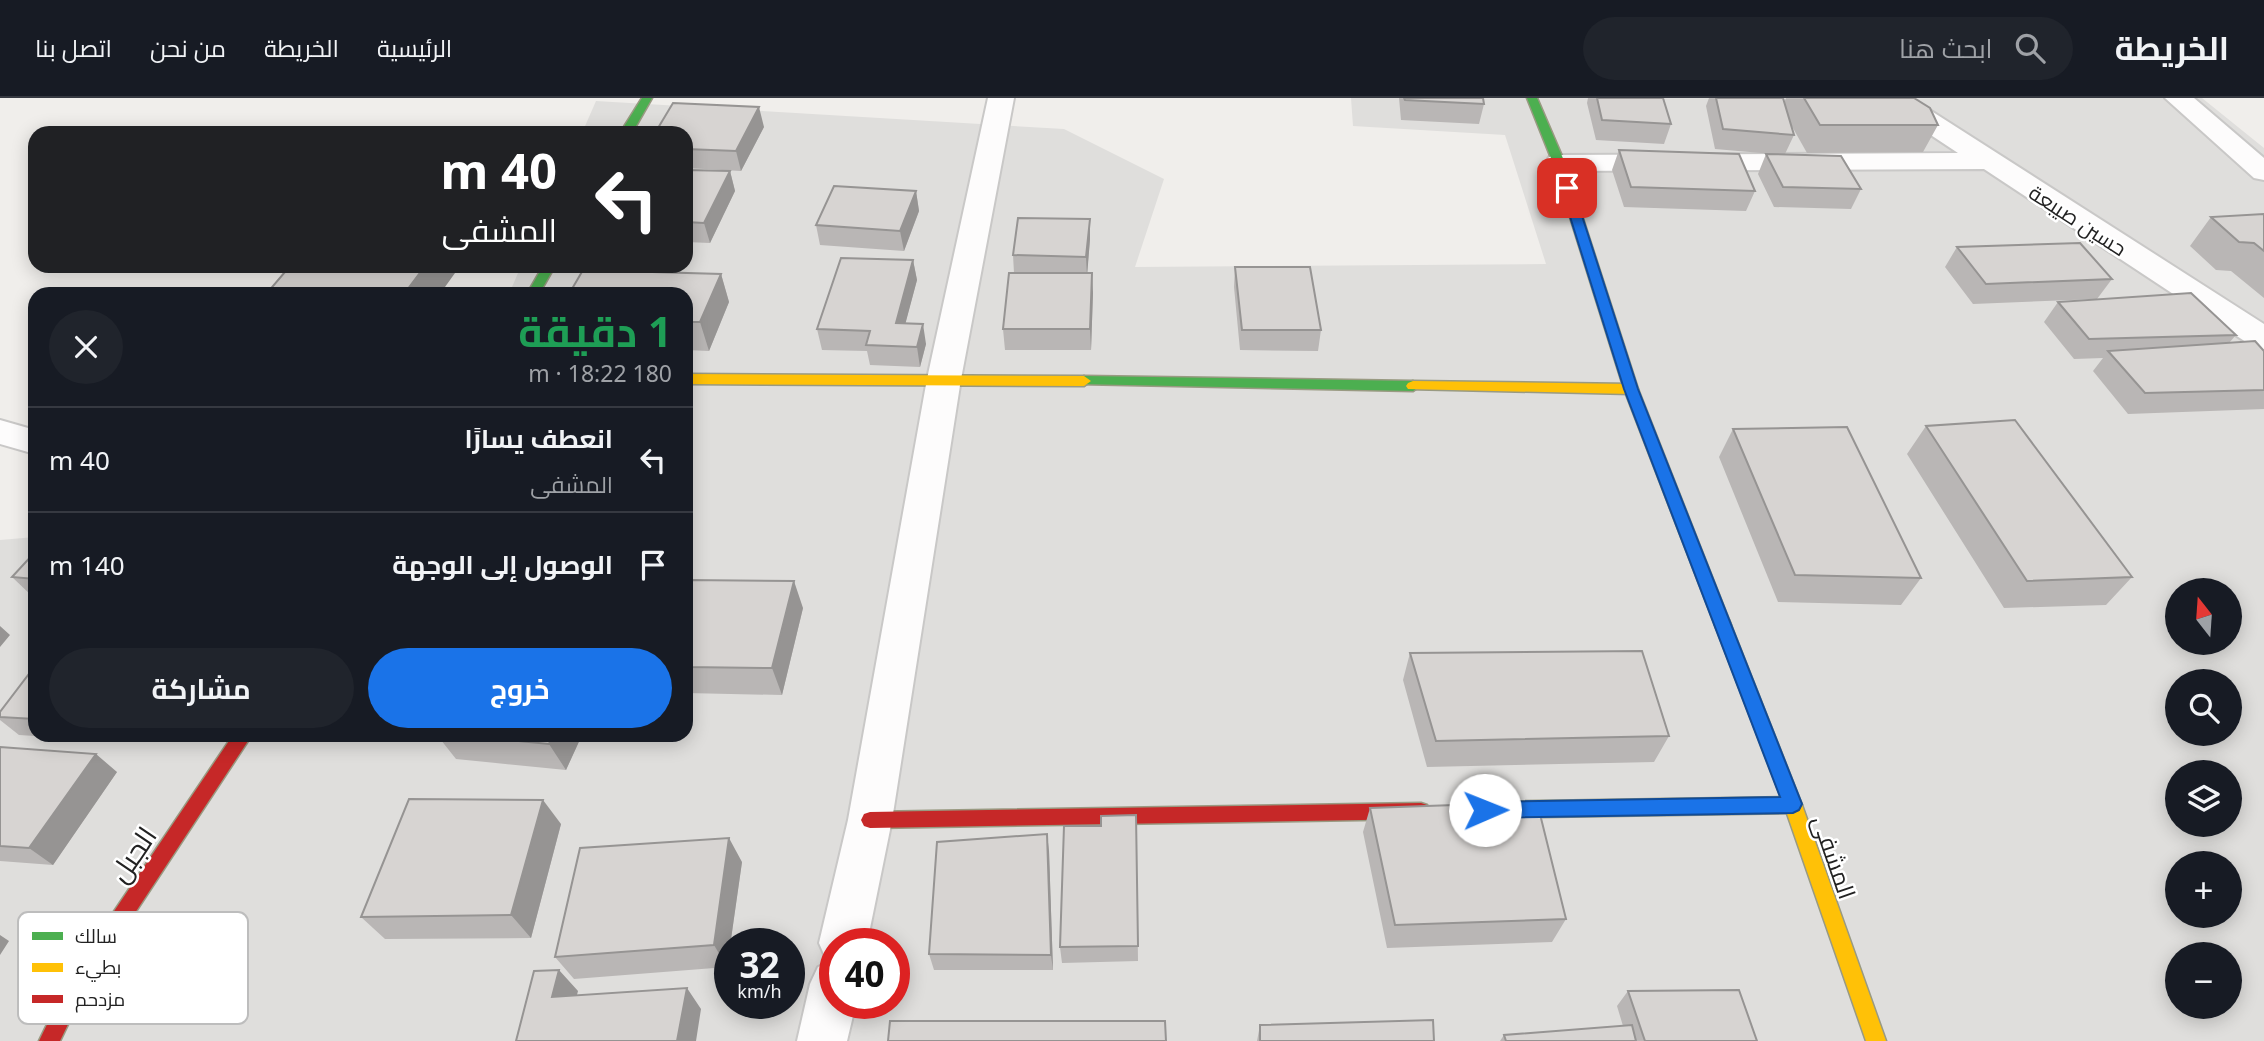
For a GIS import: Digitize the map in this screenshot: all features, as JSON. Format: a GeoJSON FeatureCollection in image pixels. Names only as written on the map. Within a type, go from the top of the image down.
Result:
{"type":"FeatureCollection","features":[{"type":"Feature","properties":{"kind":"street"},"geometry":{"type":"LineString","coordinates":[[630,126],[647,98]]}},
{"type":"Feature","properties":{"kind":"street"},"geometry":{"type":"LineString","coordinates":[[847,928],[870,820],[944,379],[1001,98]]}},
{"type":"Feature","properties":{"kind":"street","name":"المشفى"},"geometry":{"type":"LineString","coordinates":[[1532,98],[1559,163],[1631,389],[1793,804],[1876,1041]]}},
{"type":"Feature","properties":{"kind":"street","name":"حسين صيبعة"},"geometry":{"type":"LineString","coordinates":[[1893,98],[2264,340]]}},
{"type":"Feature","properties":{"kind":"street"},"geometry":{"type":"LineString","coordinates":[[2178,98],[2264,173]]}},
{"type":"Feature","properties":{"kind":"street"},"geometry":{"type":"LineString","coordinates":[[1559,163],[1986,161]]}},
{"type":"Feature","properties":{"kind":"street"},"geometry":{"type":"LineString","coordinates":[[693,379],[944,379],[1631,389]]}},
{"type":"Feature","properties":{"kind":"street"},"geometry":{"type":"LineString","coordinates":[[0,432],[28,440]]}},
{"type":"Feature","properties":{"kind":"street","name":"الجبل"},"geometry":{"type":"LineString","coordinates":[[125,912],[238,742]]}},
{"type":"Feature","properties":{"kind":"street"},"geometry":{"type":"LineString","coordinates":[[1471,810],[1793,804]]}},
{"type":"Feature","properties":{"kind":"street"},"geometry":{"type":"LineString","coordinates":[[870,820],[1443,810]]}},
{"type":"Feature","properties":{"kind":"street"},"geometry":{"type":"LineString","coordinates":[[822,1041],[827,1019]]}},
{"type":"Feature","properties":{"kind":"street","name":"الجبل"},"geometry":{"type":"LineString","coordinates":[[49,1041],[57,1024]]}},
{"type":"Feature","properties":{"kind":"shaded area"},"geometry":{"type":"Polygon","coordinates":[[[1351,98],[2202,98],[2264,148],[2264,1041],[0,1041],[0,540],[28,538],[28,742],[693,742],[693,287],[512,287],[518,273],[693,273],[693,126],[585,126],[596,101],[1064,129],[1164,179],[1135,267],[1546,264],[1505,135],[1353,126],[1351,98]]]}},
{"type":"Feature","properties":{"kind":"building"},"geometry":{"type":"Polygon","coordinates":[[[1404,98],[1483,98],[1484,104],[1405,100],[1404,98]]]}},
{"type":"Feature","properties":{"kind":"building"},"geometry":{"type":"Polygon","coordinates":[[[1597,98],[1663,98],[1671,124],[1602,120],[1597,98]]]}},
{"type":"Feature","properties":{"kind":"building"},"geometry":{"type":"Polygon","coordinates":[[[1716,98],[1783,98],[1794,135],[1723,129],[1716,98]]]}},
{"type":"Feature","properties":{"kind":"building"},"geometry":{"type":"Polygon","coordinates":[[[1804,98],[1914,98],[1930,108],[1938,125],[1820,125],[1804,98]]]}},
{"type":"Feature","properties":{"kind":"building"},"geometry":{"type":"Polygon","coordinates":[[[673,103],[759,107],[736,151],[693,149],[693,126],[659,126],[673,103]]]}},
{"type":"Feature","properties":{"kind":"building"},"geometry":{"type":"Polygon","coordinates":[[[1619,150],[1739,154],[1755,191],[1631,187],[1619,150]]]}},
{"type":"Feature","properties":{"kind":"building"},"geometry":{"type":"Polygon","coordinates":[[[1766,154],[1841,156],[1861,189],[1783,187],[1766,154]]]}},
{"type":"Feature","properties":{"kind":"building"},"geometry":{"type":"Polygon","coordinates":[[[693,170],[730,171],[704,223],[693,222],[693,170]]]}},
{"type":"Feature","properties":{"kind":"building"},"geometry":{"type":"Polygon","coordinates":[[[834,186],[916,191],[900,231],[816,225],[834,186]]]}},
{"type":"Feature","properties":{"kind":"building"},"geometry":{"type":"Polygon","coordinates":[[[2264,214],[2264,251],[2254,243],[2239,242],[2211,217],[2264,214]]]}},
{"type":"Feature","properties":{"kind":"building"},"geometry":{"type":"Polygon","coordinates":[[[1018,218],[1090,219],[1086,257],[1013,255],[1018,218]]]}},
{"type":"Feature","properties":{"kind":"building"},"geometry":{"type":"Polygon","coordinates":[[[2080,243],[2112,279],[1986,284],[1957,247],[2080,243]]]}},
{"type":"Feature","properties":{"kind":"building"},"geometry":{"type":"Polygon","coordinates":[[[841,258],[913,260],[896,323],[923,324],[917,347],[866,345],[870,331],[817,329],[841,258]]]}},
{"type":"Feature","properties":{"kind":"building"},"geometry":{"type":"Polygon","coordinates":[[[1235,267],[1310,267],[1321,330],[1242,330],[1235,267]]]}},
{"type":"Feature","properties":{"kind":"building"},"geometry":{"type":"Polygon","coordinates":[[[284,273],[420,273],[409,287],[272,287],[284,273]]]}},
{"type":"Feature","properties":{"kind":"building"},"geometry":{"type":"Polygon","coordinates":[[[581,273],[721,274],[700,322],[693,322],[693,287],[573,287],[581,273]]]}},
{"type":"Feature","properties":{"kind":"building"},"geometry":{"type":"Polygon","coordinates":[[[1009,273],[1092,273],[1090,329],[1003,329],[1009,273]]]}},
{"type":"Feature","properties":{"kind":"building"},"geometry":{"type":"Polygon","coordinates":[[[2191,293],[2236,335],[2089,339],[2058,302],[2191,293]]]}},
{"type":"Feature","properties":{"kind":"building"},"geometry":{"type":"Polygon","coordinates":[[[2255,341],[2264,351],[2264,390],[2145,393],[2108,351],[2255,341]]]}},
{"type":"Feature","properties":{"kind":"building"},"geometry":{"type":"Polygon","coordinates":[[[2015,420],[2132,577],[2027,581],[1926,426],[2015,420]]]}},
{"type":"Feature","properties":{"kind":"building"},"geometry":{"type":"Polygon","coordinates":[[[1847,427],[1921,578],[1795,575],[1733,429],[1847,427]]]}},
{"type":"Feature","properties":{"kind":"building"},"geometry":{"type":"Polygon","coordinates":[[[28,560],[28,578],[12,577],[28,560]]]}},
{"type":"Feature","properties":{"kind":"building"},"geometry":{"type":"Polygon","coordinates":[[[693,580],[794,581],[772,668],[693,667],[693,580]]]}},
{"type":"Feature","properties":{"kind":"building"},"geometry":{"type":"Polygon","coordinates":[[[1642,651],[1669,736],[1436,741],[1410,653],[1642,651]]]}},
{"type":"Feature","properties":{"kind":"building"},"geometry":{"type":"Polygon","coordinates":[[[28,675],[28,719],[0,717],[0,712],[28,675]]]}},
{"type":"Feature","properties":{"kind":"building"},"geometry":{"type":"Polygon","coordinates":[[[0,747],[96,754],[29,848],[0,846],[0,747]]]}},
{"type":"Feature","properties":{"kind":"building"},"geometry":{"type":"Polygon","coordinates":[[[409,799],[543,800],[511,915],[361,917],[409,799]]]}},
{"type":"Feature","properties":{"kind":"building"},"geometry":{"type":"Polygon","coordinates":[[[1537,802],[1566,919],[1395,925],[1370,808],[1537,802]]]}},
{"type":"Feature","properties":{"kind":"building"},"geometry":{"type":"Polygon","coordinates":[[[1136,815],[1138,946],[1060,947],[1064,826],[1101,826],[1101,816],[1136,815]]]}},
{"type":"Feature","properties":{"kind":"building"},"geometry":{"type":"Polygon","coordinates":[[[1047,834],[1051,955],[929,954],[937,842],[1047,834]]]}},
{"type":"Feature","properties":{"kind":"building"},"geometry":{"type":"Polygon","coordinates":[[[729,838],[716,928],[714,928],[714,945],[555,957],[580,848],[729,838]]]}},
{"type":"Feature","properties":{"kind":"building"},"geometry":{"type":"Polygon","coordinates":[[[559,970],[552,997],[687,988],[677,1041],[516,1041],[534,971],[559,970]]]}},
{"type":"Feature","properties":{"kind":"building"},"geometry":{"type":"Polygon","coordinates":[[[1739,990],[1757,1041],[1645,1041],[1628,991],[1739,990]]]}},
{"type":"Feature","properties":{"kind":"building"},"geometry":{"type":"Polygon","coordinates":[[[1433,1020],[1434,1041],[1260,1041],[1260,1025],[1433,1020]]]}},
{"type":"Feature","properties":{"kind":"building"},"geometry":{"type":"Polygon","coordinates":[[[890,1021],[1165,1021],[1166,1041],[888,1041],[890,1021]]]}},
{"type":"Feature","properties":{"kind":"building"},"geometry":{"type":"Polygon","coordinates":[[[1632,1025],[1636,1041],[1506,1041],[1504,1035],[1632,1025]]]}},
{"type":"Feature","properties":{"kind":"traffic: fast"},"geometry":{"type":"LineString","coordinates":[[630,126],[647,98]]}},
{"type":"Feature","properties":{"kind":"traffic: fast"},"geometry":{"type":"LineString","coordinates":[[1532,98],[1559,163],[1631,389],[1723,625]]}},
{"type":"Feature","properties":{"kind":"traffic: fast"},"geometry":{"type":"LineString","coordinates":[[537,287],[545,273]]}},
{"type":"Feature","properties":{"kind":"traffic: fast"},"geometry":{"type":"LineString","coordinates":[[1084,381],[1413,386]]}},
{"type":"Feature","properties":{"kind":"traffic: slow"},"geometry":{"type":"LineString","coordinates":[[693,379],[1084,381]]}},
{"type":"Feature","properties":{"kind":"traffic: slow"},"geometry":{"type":"LineString","coordinates":[[1413,386],[1631,389]]}},
{"type":"Feature","properties":{"kind":"traffic: slow"},"geometry":{"type":"LineString","coordinates":[[1723,625],[1793,805],[1876,1041]]}},
{"type":"Feature","properties":{"kind":"traffic: jam"},"geometry":{"type":"LineString","coordinates":[[125,912],[238,742]]}},
{"type":"Feature","properties":{"kind":"traffic: jam"},"geometry":{"type":"LineString","coordinates":[[1485,810],[1793,805]]}},
{"type":"Feature","properties":{"kind":"traffic: jam"},"geometry":{"type":"LineString","coordinates":[[870,820],[1421,811]]}},
{"type":"Feature","properties":{"kind":"traffic: jam"},"geometry":{"type":"LineString","coordinates":[[49,1041],[57,1024]]}},
{"type":"Feature","properties":{"kind":"route"},"geometry":{"type":"LineString","coordinates":[[1485,810],[1793,804],[1631,389],[1567,188]]}}]}
